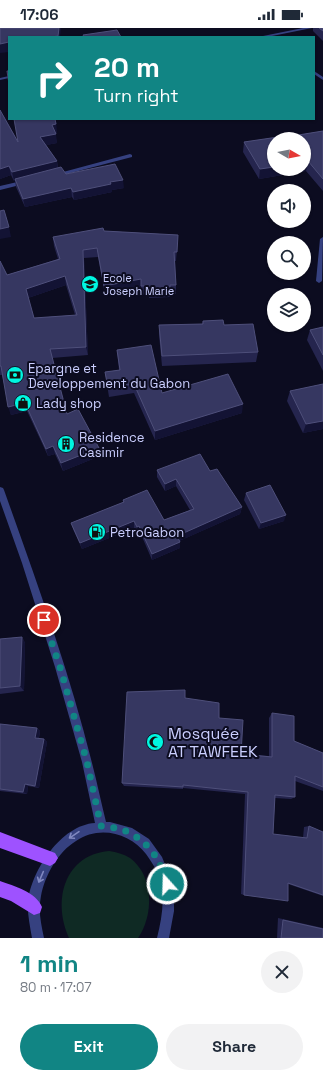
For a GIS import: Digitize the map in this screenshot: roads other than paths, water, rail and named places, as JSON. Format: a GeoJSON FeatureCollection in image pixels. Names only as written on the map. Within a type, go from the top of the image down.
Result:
{"type":"FeatureCollection","features":[{"type":"Feature","properties":{"kind":"main road"},"geometry":{"type":"LineString","coordinates":[[0,840],[50,858]]}},
{"type":"Feature","properties":{"kind":"main road"},"geometry":{"type":"LineString","coordinates":[[0,889],[16,895],[34,907]]}},
{"type":"Feature","properties":{"kind":"street"},"geometry":{"type":"LineString","coordinates":[[266,36],[310,28]]}},
{"type":"Feature","properties":{"kind":"street"},"geometry":{"type":"LineString","coordinates":[[315,73],[323,79]]}},
{"type":"Feature","properties":{"kind":"street"},"geometry":{"type":"LineString","coordinates":[[46,177],[130,156]]}},
{"type":"Feature","properties":{"kind":"street"},"geometry":{"type":"LineString","coordinates":[[0,188],[31,181]]}},
{"type":"Feature","properties":{"kind":"street"},"geometry":{"type":"LineString","coordinates":[[319,281],[323,239]]}},
{"type":"Feature","properties":{"kind":"street"},"geometry":{"type":"LineString","coordinates":[[0,490],[60,667],[87,762],[101,826]]}},
{"type":"Feature","properties":{"kind":"street"},"geometry":{"type":"LineString","coordinates":[[38,938],[34,907],[36,890],[50,858],[61,844],[80,831],[101,826],[122,829],[142,840],[158,859],[167,884],[168,913],[163,938]]}},
{"type":"Feature","properties":{"kind":"place","name":"Ecole Joseph Marie"},"geometry":{"type":"Point","coordinates":[90,284]}},
{"type":"Feature","properties":{"kind":"place","name":"Epargne et Developpement du Gabon"},"geometry":{"type":"Point","coordinates":[15,375]}},
{"type":"Feature","properties":{"kind":"place","name":"Lady shop"},"geometry":{"type":"Point","coordinates":[23,403]}},
{"type":"Feature","properties":{"kind":"place","name":"Residence Casimir"},"geometry":{"type":"Point","coordinates":[66,444]}},
{"type":"Feature","properties":{"kind":"place","name":"PetroGabon"},"geometry":{"type":"Point","coordinates":[97,532]}},
{"type":"Feature","properties":{"kind":"place","name":"Mosquée AT TAWFEEK"},"geometry":{"type":"Point","coordinates":[155,742]}}]}
